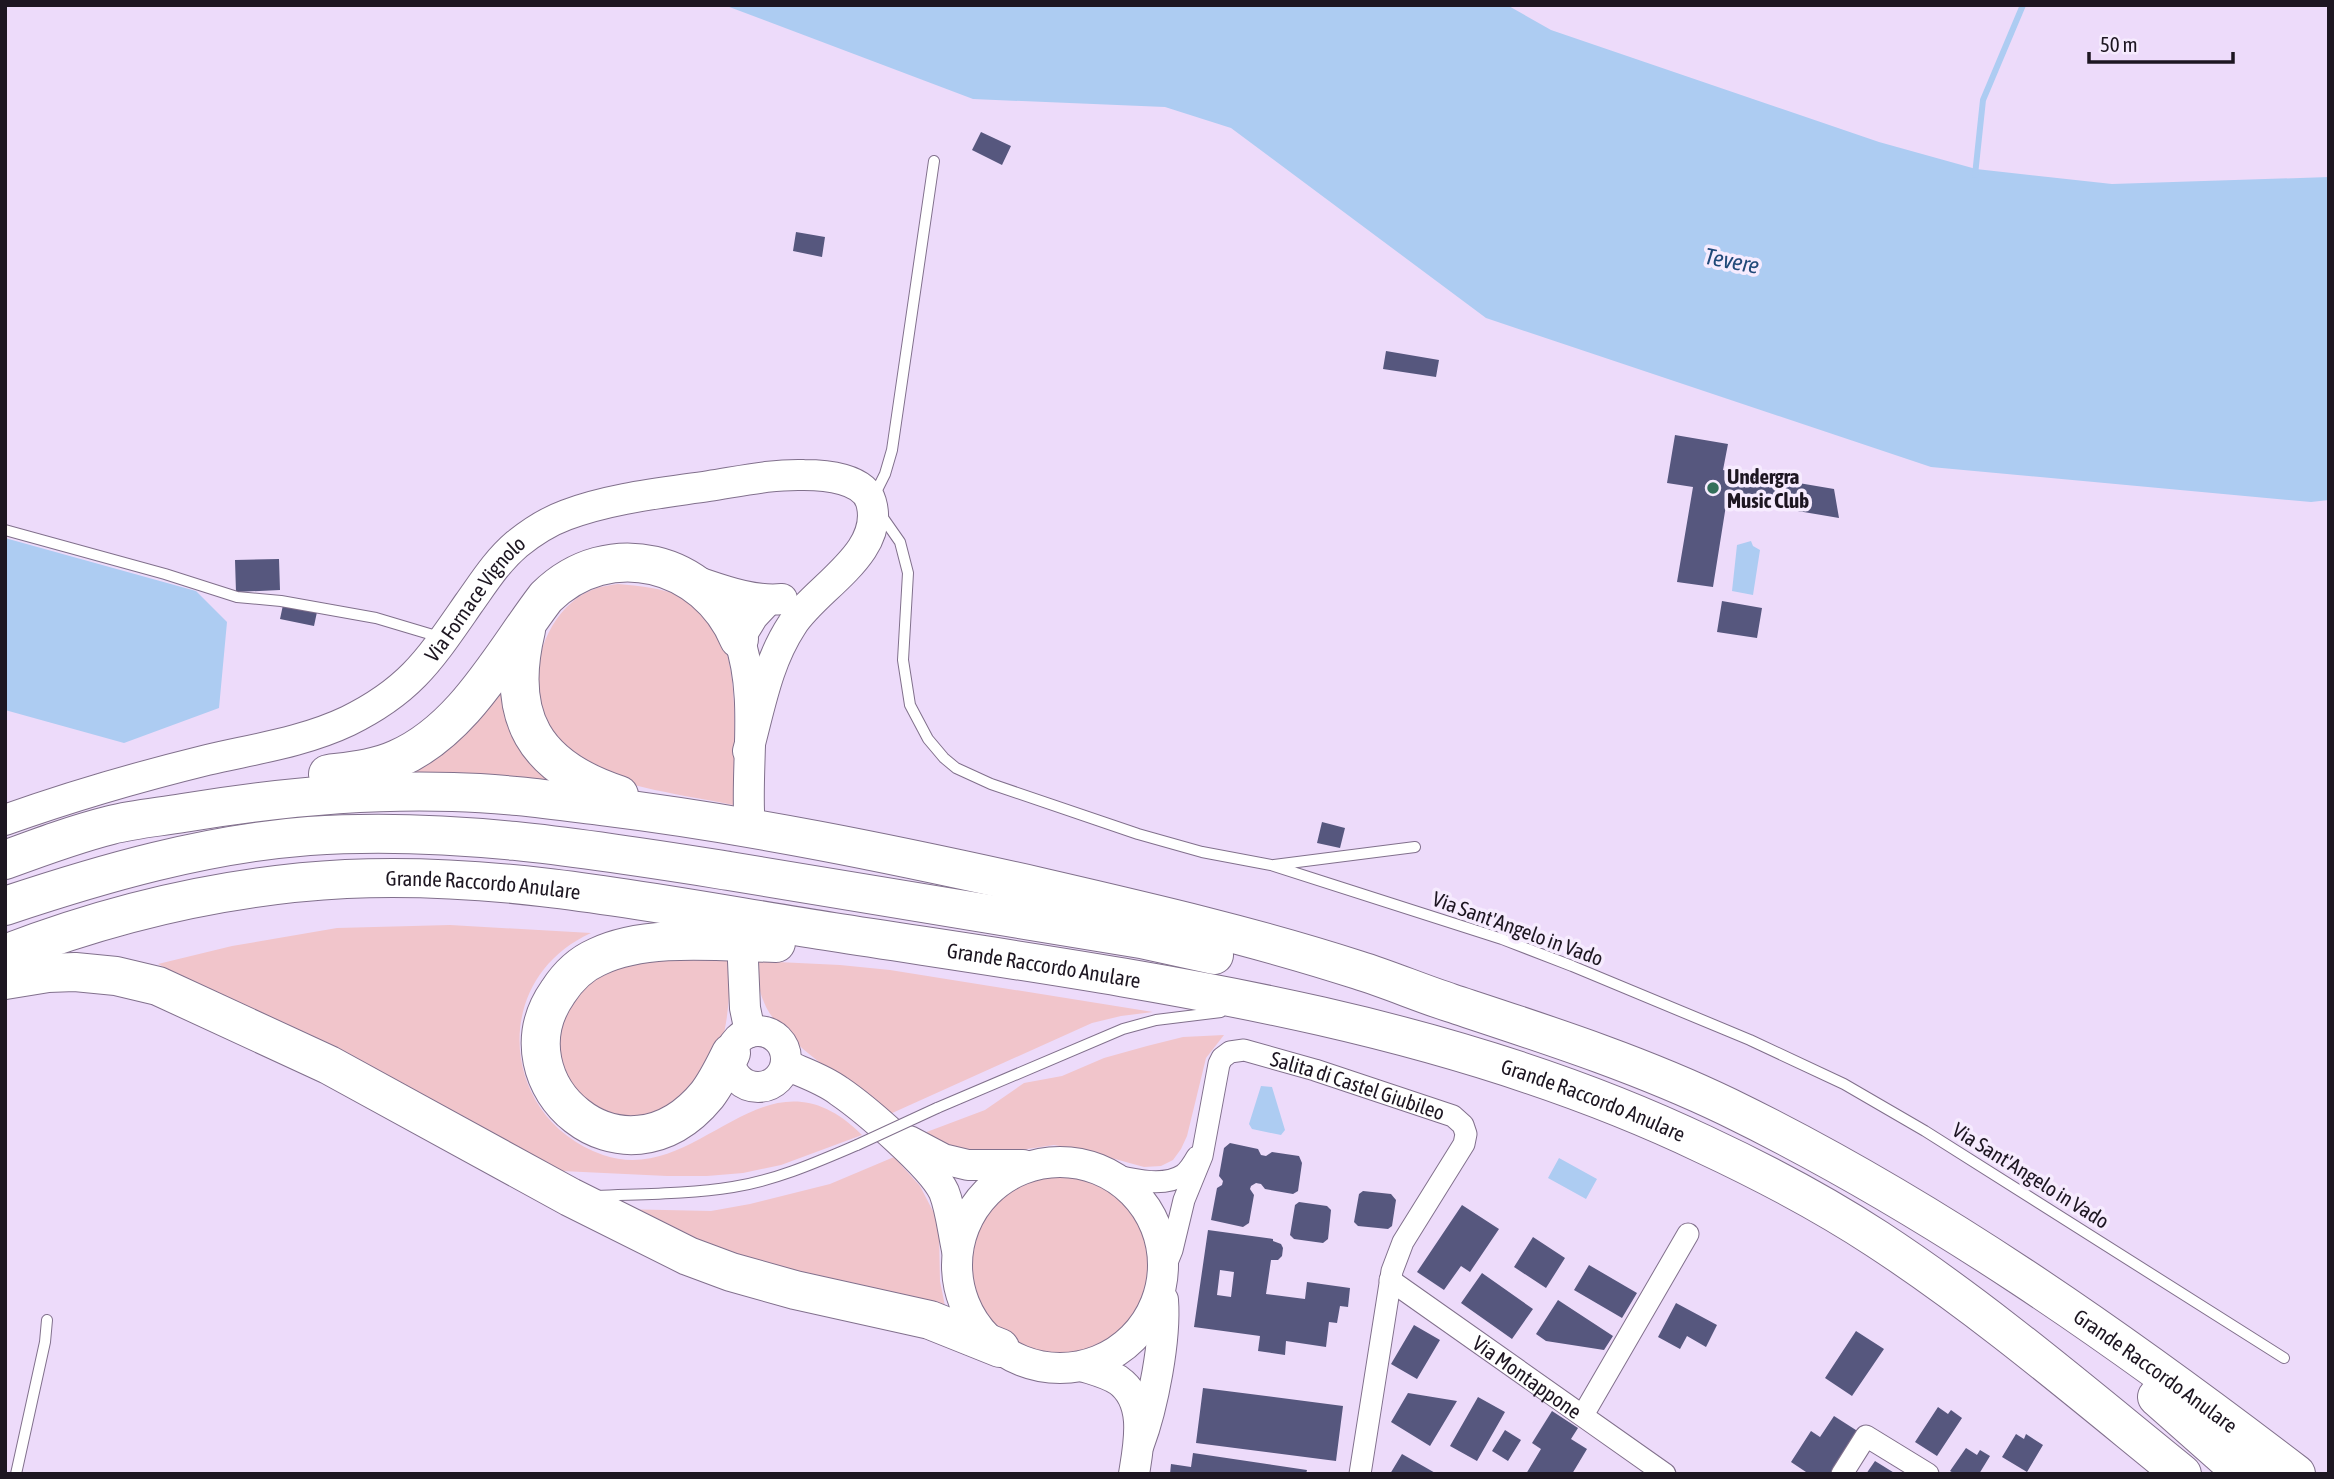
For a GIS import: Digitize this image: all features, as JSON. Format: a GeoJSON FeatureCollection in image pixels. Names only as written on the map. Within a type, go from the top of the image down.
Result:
{"type":"FeatureCollection","features":[{"type":"Feature","properties":{"kind":"highway"},"geometry":{"type":"LineString","coordinates":[[115,824],[202,795],[264,782],[374,767],[402,757],[431,738],[460,713],[547,597],[561,584],[580,573],[603,565],[647,563],[669,569],[688,579],[716,602],[733,625],[739,639]]}},
{"type":"Feature","properties":{"kind":"highway"},"geometry":{"type":"LineString","coordinates":[[528,624],[519,658],[518,684],[522,708],[529,727],[540,744],[557,763],[575,777],[597,788],[684,816]]}},
{"type":"Feature","properties":{"kind":"highway","name":"Grande Raccordo Anulare"},"geometry":{"type":"LineString","coordinates":[[5,860],[115,824],[277,800],[322,795],[402,792],[516,796],[684,816],[879,851],[1116,904],[1317,957],[1588,1049],[1721,1104],[1790,1138],[2014,1271],[2203,1403],[2296,1474]]}},
{"type":"Feature","properties":{"kind":"highway","name":"Grande Raccordo Anulare"},"geometry":{"type":"LineString","coordinates":[[5,906],[125,868],[225,847],[331,835],[405,832],[442,834],[627,855],[871,894],[1141,940],[1450,1002]]}},
{"type":"Feature","properties":{"kind":"highway","name":"Grande Raccordo Anulare"},"geometry":{"type":"LineString","coordinates":[[5,954],[102,921],[209,897],[308,882],[404,878],[500,884],[602,896],[914,944],[1283,1007],[1427,1042],[1530,1073],[1699,1142],[1789,1187],[1843,1217],[1902,1256],[2015,1339],[2182,1474]]}},
{"type":"Feature","properties":{"kind":"highway"},"geometry":{"type":"LineString","coordinates":[[741,1043],[709,1092],[684,1118],[655,1133],[631,1136],[595,1127],[567,1107],[548,1076],[541,1053],[541,1041],[552,1001],[568,978],[596,957],[621,949],[653,943],[694,942],[914,944]]}},
{"type":"Feature","properties":{"kind":"highway"},"geometry":{"type":"LineString","coordinates":[[5,980],[75,972],[116,976],[158,986],[329,1065],[570,1197],[676,1251],[710,1265],[795,1290],[930,1320],[999,1348]]}},
{"type":"Feature","properties":{"kind":"highway","name":"Grande Raccordo Anulare"},"geometry":{"type":"LineString","coordinates":[[2014,1271],[2244,1474]]}},
{"type":"Feature","properties":{"kind":"highway","name":"Grande Raccordo Anulare"},"geometry":{"type":"LineString","coordinates":[[2015,1339],[2146,1474]]}},
{"type":"Feature","properties":{"kind":"highway"},"geometry":{"type":"LineString","coordinates":[[2203,1403],[2325,1474]]}},
{"type":"Feature","properties":{"kind":"street","name":"Via Fornace Vignolo"},"geometry":{"type":"LineString","coordinates":[[5,820],[136,778],[304,738],[368,711],[402,688],[428,663],[494,567],[508,552],[538,528],[573,512],[655,494],[769,477],[801,475],[831,477],[847,482],[864,491],[871,501]]}},
{"type":"Feature","properties":{"kind":"street"},"geometry":{"type":"LineString","coordinates":[[748,751],[772,660],[797,617],[866,544],[871,528],[871,501]]}},
{"type":"Feature","properties":{"kind":"street"},"geometry":{"type":"LineString","coordinates":[[688,579],[747,597],[768,600],[801,595],[835,579]]}},
{"type":"Feature","properties":{"kind":"street"},"geometry":{"type":"LineString","coordinates":[[749,811],[748,680],[746,660],[739,639],[753,616],[768,600]]}},
{"type":"Feature","properties":{"kind":"street"},"geometry":{"type":"LineString","coordinates":[[741,1043],[766,1032],[780,1041],[785,1048],[786,1065],[775,1081],[750,1086],[742,1082],[732,1070],[741,1043],[743,961]]}},
{"type":"Feature","properties":{"kind":"street","name":"Salita di Castel Giubileo"},"geometry":{"type":"LineString","coordinates":[[1134,1474],[1139,1444],[1148,1417],[1160,1343],[1163,1278],[1180,1212],[1199,1164],[1210,1120],[1219,1064],[1222,1058],[1233,1051],[1244,1051],[1322,1072],[1453,1116],[1463,1125],[1466,1134],[1461,1150],[1403,1242],[1395,1260],[1360,1474]]}},
{"type":"Feature","properties":{"kind":"street"},"geometry":{"type":"LineString","coordinates":[[786,1065],[839,1090],[886,1128],[938,1182],[947,1203],[959,1257],[961,1287],[968,1311],[980,1330],[999,1348],[1039,1366],[1059,1368],[1082,1366],[1108,1357],[1136,1337],[1147,1322],[1163,1278],[1160,1240],[1149,1210],[1129,1188],[1098,1172],[1063,1163],[982,1166],[953,1162],[934,1155],[886,1128]]}},
{"type":"Feature","properties":{"kind":"street","name":"Salita di Castel Giubileo"},"geometry":{"type":"LineString","coordinates":[[1098,1172],[1153,1181],[1177,1178],[1189,1169],[1203,1146]]}},
{"type":"Feature","properties":{"kind":"street"},"geometry":{"type":"LineString","coordinates":[[959,1257],[964,1228],[976,1203],[996,1181],[1026,1166]]}},
{"type":"Feature","properties":{"kind":"street"},"geometry":{"type":"LineString","coordinates":[[1583,1415],[1688,1234]]}},
{"type":"Feature","properties":{"kind":"street","name":"Via Montappone"},"geometry":{"type":"LineString","coordinates":[[1390,1280],[1665,1474]]}},
{"type":"Feature","properties":{"kind":"street","name":"Salita di Castel Giubileo"},"geometry":{"type":"LineString","coordinates":[[1082,1366],[1117,1379],[1133,1395],[1139,1418],[1139,1444]]}},
{"type":"Feature","properties":{"kind":"street"},"geometry":{"type":"LineString","coordinates":[[1842,1474],[1866,1436],[1928,1474]]}},
{"type":"Feature","properties":{"kind":"lane"},"geometry":{"type":"LineString","coordinates":[[871,501],[883,479],[892,450],[934,161]]}},
{"type":"Feature","properties":{"kind":"lane","name":"Via Sant'Angelo in Vado"},"geometry":{"type":"LineString","coordinates":[[871,501],[895,533],[903,549],[907,568],[909,579],[903,660],[908,696],[921,730],[956,768],[979,779],[1138,834],[1202,852],[1271,865],[1519,946],[1729,1030],[1866,1096],[1962,1153],[2284,1359]]}},
{"type":"Feature","properties":{"kind":"lane"},"geometry":{"type":"LineString","coordinates":[[5,530],[237,597],[281,600],[376,618],[445,638]]}},
{"type":"Feature","properties":{"kind":"lane"},"geometry":{"type":"LineString","coordinates":[[1271,865],[1415,847]]}},
{"type":"Feature","properties":{"kind":"lane"},"geometry":{"type":"LineString","coordinates":[[1242,1010],[1283,1007]]}},
{"type":"Feature","properties":{"kind":"lane"},"geometry":{"type":"LineString","coordinates":[[570,1197],[734,1187],[804,1168],[1123,1028],[1188,1014],[1229,1011]]}},
{"type":"Feature","properties":{"kind":"lane"},"geometry":{"type":"LineString","coordinates":[[16,1474],[45,1342],[47,1320]]}},
{"type":"Feature","properties":{"kind":"shaded area"},"geometry":{"type":"Polygon","coordinates":[[[618,584],[651,588],[685,599],[703,612],[720,638],[727,654],[733,690],[733,805],[655,790],[597,773],[576,760],[545,716],[539,703],[537,673],[551,628],[570,603],[583,594],[599,587],[618,584]]]}},
{"type":"Feature","properties":{"kind":"shaded area"},"geometry":{"type":"Polygon","coordinates":[[[511,669],[564,781],[471,773],[410,772],[444,753],[469,730],[511,669]]]}},
{"type":"Feature","properties":{"kind":"shaded area"},"geometry":{"type":"Polygon","coordinates":[[[450,925],[591,933],[558,954],[535,982],[523,1014],[520,1047],[527,1081],[543,1111],[568,1137],[603,1155],[638,1160],[671,1152],[763,1107],[794,1102],[827,1109],[862,1135],[781,1165],[743,1173],[667,1176],[562,1171],[518,1153],[158,964],[232,946],[337,928],[450,925]]]}},
{"type":"Feature","properties":{"kind":"shaded area"},"geometry":{"type":"Polygon","coordinates":[[[730,957],[725,1026],[718,1052],[706,1078],[676,1114],[599,1117],[553,1063],[566,999],[615,963],[730,957]]]}},
{"type":"Feature","properties":{"kind":"shaded area"},"geometry":{"type":"Polygon","coordinates":[[[756,961],[890,970],[1153,1012],[1092,1023],[890,1114],[828,1069],[784,1031],[762,998],[756,961]]]}},
{"type":"Feature","properties":{"kind":"shaded area"},"geometry":{"type":"Polygon","coordinates":[[[1224,1035],[1206,1058],[1187,1136],[1181,1149],[1173,1160],[1161,1166],[1144,1167],[1054,1145],[994,1154],[953,1151],[924,1133],[985,1110],[1024,1083],[1062,1076],[1104,1058],[1183,1037],[1224,1035]]]}},
{"type":"Feature","properties":{"kind":"shaded area"},"geometry":{"type":"Polygon","coordinates":[[[894,1157],[920,1186],[936,1217],[940,1281],[946,1311],[768,1269],[618,1209],[711,1211],[750,1204],[830,1184],[894,1157]]]}},
{"type":"Feature","properties":{"kind":"shaded area"},"geometry":{"type":"Polygon","coordinates":[[[1061,1173],[1096,1180],[1125,1200],[1145,1229],[1152,1264],[1145,1299],[1125,1328],[1096,1348],[1061,1355],[1026,1348],[997,1328],[977,1299],[970,1264],[977,1229],[997,1200],[1026,1180],[1061,1173]]]}},
{"type":"Feature","properties":{"kind":"water","name":"Tevere"},"geometry":{"type":"Polygon","coordinates":[[[724,5],[1507,5],[1551,30],[1879,142],[1976,169],[2112,184],[2329,177],[2329,500],[2311,502],[1931,467],[1486,318],[1231,128],[1165,107],[973,99],[724,5]]]}},
{"type":"Feature","properties":{"kind":"water"},"geometry":{"type":"Polygon","coordinates":[[[5,538],[196,591],[227,622],[219,708],[124,743],[5,710],[5,538]]]}},
{"type":"Feature","properties":{"kind":"water"},"geometry":{"type":"Polygon","coordinates":[[[1751,541],[1753,546],[1760,550],[1753,595],[1732,591],[1737,545],[1751,541]]]}},
{"type":"Feature","properties":{"kind":"water"},"geometry":{"type":"Polygon","coordinates":[[[1261,1086],[1272,1087],[1285,1130],[1281,1135],[1252,1129],[1249,1124],[1261,1086]]]}},
{"type":"Feature","properties":{"kind":"water"},"geometry":{"type":"Polygon","coordinates":[[[1559,1158],[1597,1179],[1586,1199],[1548,1178],[1559,1158]]]}},
{"type":"Feature","properties":{"kind":"building"},"geometry":{"type":"Polygon","coordinates":[[[981,132],[1011,146],[1002,165],[972,150],[981,132]]]}},
{"type":"Feature","properties":{"kind":"building"},"geometry":{"type":"Polygon","coordinates":[[[796,232],[825,237],[822,257],[793,251],[796,232]]]}},
{"type":"Feature","properties":{"kind":"building"},"geometry":{"type":"Polygon","coordinates":[[[1386,351],[1439,360],[1436,377],[1383,369],[1386,351]]]}},
{"type":"Feature","properties":{"kind":"building"},"geometry":{"type":"Polygon","coordinates":[[[1675,435],[1728,444],[1723,470],[1834,489],[1839,518],[1727,499],[1713,587],[1677,582],[1693,487],[1667,483],[1675,435]]]}},
{"type":"Feature","properties":{"kind":"building"},"geometry":{"type":"Polygon","coordinates":[[[279,559],[280,590],[236,592],[235,560],[279,559]]]}},
{"type":"Feature","properties":{"kind":"building"},"geometry":{"type":"Polygon","coordinates":[[[1722,601],[1762,608],[1757,638],[1717,632],[1722,601]]]}},
{"type":"Feature","properties":{"kind":"building"},"geometry":{"type":"Polygon","coordinates":[[[283,605],[317,612],[314,626],[280,619],[283,605]]]}},
{"type":"Feature","properties":{"kind":"building"},"geometry":{"type":"Polygon","coordinates":[[[1322,822],[1345,828],[1340,848],[1317,843],[1322,822]]]}},
{"type":"Feature","properties":{"kind":"building"},"geometry":{"type":"Polygon","coordinates":[[[1230,1143],[1258,1149],[1261,1155],[1266,1156],[1272,1152],[1299,1156],[1302,1163],[1298,1191],[1293,1194],[1265,1189],[1256,1183],[1251,1186],[1254,1195],[1249,1223],[1243,1227],[1211,1220],[1217,1188],[1223,1181],[1219,1176],[1224,1148],[1230,1143]]]}},
{"type":"Feature","properties":{"kind":"building"},"geometry":{"type":"Polygon","coordinates":[[[1363,1191],[1391,1194],[1396,1200],[1392,1226],[1388,1229],[1358,1226],[1354,1222],[1359,1194],[1363,1191]]]}},
{"type":"Feature","properties":{"kind":"building"},"geometry":{"type":"Polygon","coordinates":[[[1299,1202],[1327,1206],[1331,1210],[1328,1239],[1323,1243],[1294,1239],[1290,1235],[1295,1205],[1299,1202]]]}},
{"type":"Feature","properties":{"kind":"building"},"geometry":{"type":"Polygon","coordinates":[[[1462,1205],[1499,1229],[1470,1272],[1461,1266],[1444,1290],[1417,1272],[1462,1205]]]}},
{"type":"Feature","properties":{"kind":"building"},"geometry":{"type":"Polygon","coordinates":[[[1208,1230],[1273,1239],[1281,1244],[1282,1256],[1278,1260],[1271,1260],[1266,1294],[1305,1299],[1307,1282],[1350,1288],[1348,1307],[1340,1306],[1337,1323],[1329,1322],[1326,1347],[1286,1341],[1285,1355],[1258,1351],[1260,1336],[1194,1327],[1208,1230]],[[1220,1270],[1217,1295],[1231,1297],[1234,1272],[1220,1270]]]}},
{"type":"Feature","properties":{"kind":"building"},"geometry":{"type":"Polygon","coordinates":[[[1533,1237],[1565,1258],[1546,1288],[1514,1267],[1533,1237]]]}},
{"type":"Feature","properties":{"kind":"building"},"geometry":{"type":"Polygon","coordinates":[[[1589,1265],[1637,1293],[1622,1318],[1574,1290],[1589,1265]]]}},
{"type":"Feature","properties":{"kind":"building"},"geometry":{"type":"Polygon","coordinates":[[[1482,1273],[1533,1309],[1512,1339],[1461,1303],[1482,1273]]]}},
{"type":"Feature","properties":{"kind":"building"},"geometry":{"type":"Polygon","coordinates":[[[1558,1300],[1613,1336],[1604,1350],[1546,1341],[1536,1334],[1558,1300]]]}},
{"type":"Feature","properties":{"kind":"building"},"geometry":{"type":"Polygon","coordinates":[[[1676,1303],[1717,1325],[1706,1347],[1687,1336],[1680,1349],[1658,1337],[1676,1303]]]}},
{"type":"Feature","properties":{"kind":"building"},"geometry":{"type":"Polygon","coordinates":[[[1414,1325],[1440,1340],[1417,1379],[1391,1364],[1414,1325]]]}},
{"type":"Feature","properties":{"kind":"building"},"geometry":{"type":"Polygon","coordinates":[[[1856,1331],[1884,1349],[1852,1396],[1825,1378],[1856,1331]]]}},
{"type":"Feature","properties":{"kind":"building"},"geometry":{"type":"Polygon","coordinates":[[[1203,1388],[1343,1406],[1336,1461],[1196,1443],[1203,1388]]]}},
{"type":"Feature","properties":{"kind":"building"},"geometry":{"type":"Polygon","coordinates":[[[1408,1393],[1457,1401],[1430,1446],[1391,1422],[1408,1393]]]}},
{"type":"Feature","properties":{"kind":"building"},"geometry":{"type":"Polygon","coordinates":[[[1478,1397],[1505,1412],[1477,1461],[1450,1446],[1478,1397]]]}},
{"type":"Feature","properties":{"kind":"building"},"geometry":{"type":"Polygon","coordinates":[[[1938,1407],[1948,1414],[1951,1410],[1962,1418],[1937,1456],[1915,1442],[1938,1407]]]}},
{"type":"Feature","properties":{"kind":"building"},"geometry":{"type":"Polygon","coordinates":[[[1552,1411],[1578,1428],[1571,1439],[1587,1449],[1572,1474],[1526,1474],[1541,1449],[1532,1443],[1552,1411]]]}},
{"type":"Feature","properties":{"kind":"building"},"geometry":{"type":"Polygon","coordinates":[[[1834,1416],[1859,1432],[1832,1474],[1809,1474],[1791,1462],[1811,1431],[1820,1437],[1834,1416]]]}},
{"type":"Feature","properties":{"kind":"building"},"geometry":{"type":"Polygon","coordinates":[[[1505,1430],[1521,1440],[1508,1461],[1492,1451],[1505,1430]]]}},
{"type":"Feature","properties":{"kind":"building"},"geometry":{"type":"Polygon","coordinates":[[[2016,1434],[2024,1439],[2026,1434],[2043,1445],[2027,1472],[2002,1457],[2016,1434]]]}},
{"type":"Feature","properties":{"kind":"building"},"geometry":{"type":"Polygon","coordinates":[[[1966,1448],[1977,1455],[1980,1450],[1990,1456],[1979,1474],[1955,1474],[1950,1471],[1966,1448]]]}},
{"type":"Feature","properties":{"kind":"building"},"geometry":{"type":"Polygon","coordinates":[[[1193,1453],[1307,1470],[1306,1474],[1170,1474],[1171,1464],[1191,1467],[1193,1453]]]}},
{"type":"Feature","properties":{"kind":"building"},"geometry":{"type":"Polygon","coordinates":[[[1402,1454],[1437,1474],[1390,1474],[1402,1454]]]}},
{"type":"Feature","properties":{"kind":"building"},"geometry":{"type":"Polygon","coordinates":[[[1875,1461],[1896,1474],[1866,1474],[1875,1461]]]}},
{"type":"Feature","properties":{"kind":"waterway"},"geometry":{"type":"LineString","coordinates":[[1975,175],[1983,100],[2023,5]]}},
{"type":"Feature","properties":{"kind":"tunnel"},"geometry":{"type":"LineString","coordinates":[[744,936],[749,811]]}},
{"type":"Feature","properties":{"kind":"place","name":"Undergra Music Club"},"geometry":{"type":"Point","coordinates":[1713,488]}}]}
